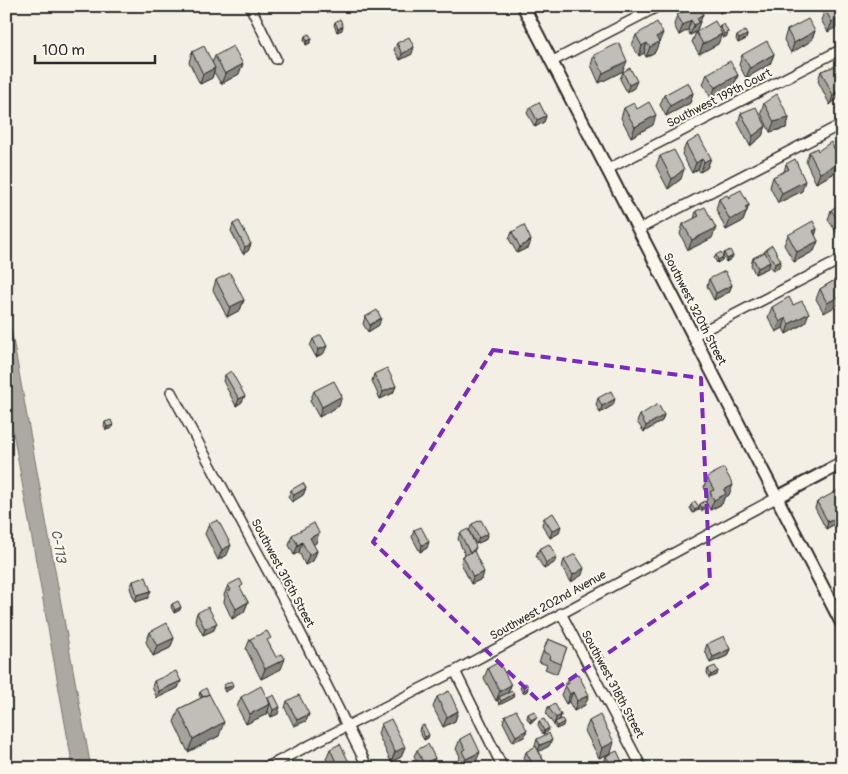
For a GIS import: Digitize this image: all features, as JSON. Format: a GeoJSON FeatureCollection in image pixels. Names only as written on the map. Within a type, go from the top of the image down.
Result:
{"type":"FeatureCollection","features":[{"type":"Feature","properties":{"kind":"street"},"geometry":{"type":"LineString","coordinates":[[250,6],[276,59]]}},
{"type":"Feature","properties":{"kind":"street","name":"Southwest 320th Street"},"geometry":{"type":"LineString","coordinates":[[523,6],[842,624]]}},
{"type":"Feature","properties":{"kind":"street"},"geometry":{"type":"LineString","coordinates":[[551,62],[659,6]]}},
{"type":"Feature","properties":{"kind":"street","name":"Southwest 199th Court"},"geometry":{"type":"LineString","coordinates":[[608,169],[842,49]]}},
{"type":"Feature","properties":{"kind":"street"},"geometry":{"type":"LineString","coordinates":[[639,230],[842,124]]}},
{"type":"Feature","properties":{"kind":"street"},"geometry":{"type":"LineString","coordinates":[[693,336],[842,259]]}},
{"type":"Feature","properties":{"kind":"street","name":"Southwest 316th Street"},"geometry":{"type":"LineString","coordinates":[[171,392],[292,616],[368,768]]}},
{"type":"Feature","properties":{"kind":"street","name":"Southwest 202nd Avenue"},"geometry":{"type":"LineString","coordinates":[[266,768],[346,725],[455,671],[842,463]]}},
{"type":"Feature","properties":{"kind":"street","name":"Southwest 318th Street"},"geometry":{"type":"LineString","coordinates":[[561,613],[642,768]]}},
{"type":"Feature","properties":{"kind":"street"},"geometry":{"type":"LineString","coordinates":[[455,671],[503,768]]}},
{"type":"Feature","properties":{"kind":"highlighted area"},"geometry":{"type":"Polygon","coordinates":[[[493,350],[701,378],[710,582],[539,701],[373,542],[493,350]]]}},
{"type":"Feature","properties":{"kind":"shaded area","name":"C-113"},"geometry":{"type":"Polygon","coordinates":[[[6,301],[91,768],[73,768],[6,393],[6,301]]]}},
{"type":"Feature","properties":{"kind":"building"},"geometry":{"type":"Polygon","coordinates":[[[693,6],[698,6],[703,14],[697,18],[699,22],[694,25],[691,20],[683,25],[677,15],[693,6]]]}},
{"type":"Feature","properties":{"kind":"building"},"geometry":{"type":"Polygon","coordinates":[[[787,6],[792,6],[794,8],[789,11],[787,6]]]}},
{"type":"Feature","properties":{"kind":"building"},"geometry":{"type":"Polygon","coordinates":[[[832,6],[842,6],[842,16],[832,22],[825,10],[832,6]]]}},
{"type":"Feature","properties":{"kind":"building"},"geometry":{"type":"Polygon","coordinates":[[[340,19],[343,26],[338,29],[335,22],[340,19]]]}},
{"type":"Feature","properties":{"kind":"building"},"geometry":{"type":"Polygon","coordinates":[[[808,19],[815,31],[794,43],[787,30],[808,19]]]}},
{"type":"Feature","properties":{"kind":"building"},"geometry":{"type":"Polygon","coordinates":[[[715,21],[722,34],[703,44],[696,32],[715,21]]]}},
{"type":"Feature","properties":{"kind":"building"},"geometry":{"type":"Polygon","coordinates":[[[657,22],[663,33],[656,37],[659,42],[650,47],[647,43],[642,46],[636,35],[657,22]]]}},
{"type":"Feature","properties":{"kind":"building"},"geometry":{"type":"Polygon","coordinates":[[[724,24],[728,32],[724,34],[720,26],[724,24]]]}},
{"type":"Feature","properties":{"kind":"building"},"geometry":{"type":"Polygon","coordinates":[[[745,31],[747,35],[739,39],[737,36],[745,31]]]}},
{"type":"Feature","properties":{"kind":"building"},"geometry":{"type":"Polygon","coordinates":[[[309,34],[312,39],[307,41],[305,36],[309,34]]]}},
{"type":"Feature","properties":{"kind":"building"},"geometry":{"type":"Polygon","coordinates":[[[409,37],[414,47],[402,54],[397,43],[409,37]]]}},
{"type":"Feature","properties":{"kind":"building"},"geometry":{"type":"Polygon","coordinates":[[[767,41],[774,54],[750,68],[742,55],[767,41]]]}},
{"type":"Feature","properties":{"kind":"building"},"geometry":{"type":"Polygon","coordinates":[[[619,43],[627,61],[603,73],[594,55],[619,43]]]}},
{"type":"Feature","properties":{"kind":"building"},"geometry":{"type":"Polygon","coordinates":[[[204,46],[215,68],[203,74],[192,52],[204,46]]]}},
{"type":"Feature","properties":{"kind":"building"},"geometry":{"type":"Polygon","coordinates":[[[233,46],[243,64],[225,74],[215,56],[233,46]]]}},
{"type":"Feature","properties":{"kind":"building"},"geometry":{"type":"Polygon","coordinates":[[[730,61],[738,75],[715,88],[707,74],[730,61]]]}},
{"type":"Feature","properties":{"kind":"building"},"geometry":{"type":"Polygon","coordinates":[[[836,66],[842,76],[842,88],[833,95],[821,71],[836,66]]]}},
{"type":"Feature","properties":{"kind":"building"},"geometry":{"type":"Polygon","coordinates":[[[630,68],[637,81],[629,85],[623,72],[630,68]]]}},
{"type":"Feature","properties":{"kind":"building"},"geometry":{"type":"Polygon","coordinates":[[[688,82],[693,93],[670,106],[664,95],[688,82]]]}},
{"type":"Feature","properties":{"kind":"building"},"geometry":{"type":"Polygon","coordinates":[[[777,94],[789,118],[774,122],[764,103],[777,94]]]}},
{"type":"Feature","properties":{"kind":"building"},"geometry":{"type":"Polygon","coordinates":[[[539,102],[546,116],[537,120],[530,107],[539,102]]]}},
{"type":"Feature","properties":{"kind":"building"},"geometry":{"type":"Polygon","coordinates":[[[649,102],[656,115],[635,127],[624,108],[634,103],[637,109],[649,102]]]}},
{"type":"Feature","properties":{"kind":"building"},"geometry":{"type":"Polygon","coordinates":[[[756,107],[766,126],[753,136],[741,113],[756,107]]]}},
{"type":"Feature","properties":{"kind":"building"},"geometry":{"type":"Polygon","coordinates":[[[699,136],[711,158],[704,162],[702,159],[696,163],[686,144],[699,136]]]}},
{"type":"Feature","properties":{"kind":"building"},"geometry":{"type":"Polygon","coordinates":[[[831,142],[839,158],[835,160],[837,164],[820,173],[809,152],[817,148],[818,151],[831,142]]]}},
{"type":"Feature","properties":{"kind":"building"},"geometry":{"type":"Polygon","coordinates":[[[674,150],[684,169],[672,179],[660,156],[674,150]]]}},
{"type":"Feature","properties":{"kind":"building"},"geometry":{"type":"Polygon","coordinates":[[[795,159],[805,181],[782,193],[773,177],[789,169],[786,164],[795,159]]]}},
{"type":"Feature","properties":{"kind":"building"},"geometry":{"type":"Polygon","coordinates":[[[741,190],[749,205],[745,207],[747,211],[730,220],[719,199],[727,195],[729,198],[729,196],[741,190]]]}},
{"type":"Feature","properties":{"kind":"building"},"geometry":{"type":"Polygon","coordinates":[[[842,203],[842,225],[831,210],[842,203]]]}},
{"type":"Feature","properties":{"kind":"building"},"geometry":{"type":"Polygon","coordinates":[[[705,207],[716,228],[692,240],[683,224],[699,216],[696,211],[705,207]]]}},
{"type":"Feature","properties":{"kind":"building"},"geometry":{"type":"Polygon","coordinates":[[[239,221],[251,244],[245,247],[233,224],[239,221]]]}},
{"type":"Feature","properties":{"kind":"building"},"geometry":{"type":"Polygon","coordinates":[[[813,221],[817,229],[813,231],[818,241],[797,252],[788,235],[813,221]]]}},
{"type":"Feature","properties":{"kind":"building"},"geometry":{"type":"Polygon","coordinates":[[[524,225],[531,240],[520,247],[512,232],[524,225]]]}},
{"type":"Feature","properties":{"kind":"building"},"geometry":{"type":"Polygon","coordinates":[[[772,245],[781,261],[775,264],[766,249],[772,245]]]}},
{"type":"Feature","properties":{"kind":"building"},"geometry":{"type":"Polygon","coordinates":[[[730,250],[733,256],[727,259],[724,253],[730,250]]]}},
{"type":"Feature","properties":{"kind":"building"},"geometry":{"type":"Polygon","coordinates":[[[721,252],[723,257],[718,260],[716,255],[721,252]]]}},
{"type":"Feature","properties":{"kind":"building"},"geometry":{"type":"Polygon","coordinates":[[[765,252],[770,262],[758,268],[753,258],[765,252]]]}},
{"type":"Feature","properties":{"kind":"building"},"geometry":{"type":"Polygon","coordinates":[[[725,271],[732,285],[716,293],[709,279],[725,271]]]}},
{"type":"Feature","properties":{"kind":"building"},"geometry":{"type":"Polygon","coordinates":[[[230,273],[244,300],[230,307],[216,280],[230,273]]]}},
{"type":"Feature","properties":{"kind":"building"},"geometry":{"type":"Polygon","coordinates":[[[840,277],[842,280],[842,295],[827,303],[820,289],[840,277]]]}},
{"type":"Feature","properties":{"kind":"building"},"geometry":{"type":"Polygon","coordinates":[[[789,297],[793,305],[802,301],[809,313],[789,324],[786,318],[780,322],[772,307],[789,297]]]}},
{"type":"Feature","properties":{"kind":"building"},"geometry":{"type":"Polygon","coordinates":[[[377,310],[381,318],[370,325],[365,317],[377,310]]]}},
{"type":"Feature","properties":{"kind":"building"},"geometry":{"type":"Polygon","coordinates":[[[321,335],[327,346],[318,350],[313,339],[321,335]]]}},
{"type":"Feature","properties":{"kind":"building"},"geometry":{"type":"Polygon","coordinates":[[[387,368],[396,386],[383,392],[374,374],[387,368]]]}},
{"type":"Feature","properties":{"kind":"building"},"geometry":{"type":"Polygon","coordinates":[[[231,371],[245,396],[239,399],[225,375],[231,371]]]}},
{"type":"Feature","properties":{"kind":"building"},"geometry":{"type":"Polygon","coordinates":[[[334,381],[342,396],[322,407],[314,391],[334,381]]]}},
{"type":"Feature","properties":{"kind":"building"},"geometry":{"type":"Polygon","coordinates":[[[611,391],[615,399],[602,406],[598,398],[611,391]]]}},
{"type":"Feature","properties":{"kind":"building"},"geometry":{"type":"Polygon","coordinates":[[[658,404],[664,415],[646,426],[640,415],[658,404]]]}},
{"type":"Feature","properties":{"kind":"building"},"geometry":{"type":"Polygon","coordinates":[[[111,420],[113,425],[107,427],[105,422],[111,420]]]}},
{"type":"Feature","properties":{"kind":"building"},"geometry":{"type":"Polygon","coordinates":[[[724,468],[733,485],[724,490],[726,494],[714,500],[710,492],[714,490],[707,477],[724,468]]]}},
{"type":"Feature","properties":{"kind":"building"},"geometry":{"type":"Polygon","coordinates":[[[303,483],[306,488],[294,495],[291,490],[303,483]]]}},
{"type":"Feature","properties":{"kind":"building"},"geometry":{"type":"Polygon","coordinates":[[[840,489],[842,491],[842,515],[828,522],[817,502],[840,489]]]}},
{"type":"Feature","properties":{"kind":"building"},"geometry":{"type":"Polygon","coordinates":[[[695,501],[699,507],[695,510],[691,505],[695,501]]]}},
{"type":"Feature","properties":{"kind":"building"},"geometry":{"type":"Polygon","coordinates":[[[705,501],[707,505],[702,508],[700,504],[705,501]]]}},
{"type":"Feature","properties":{"kind":"building"},"geometry":{"type":"Polygon","coordinates":[[[553,513],[561,526],[552,531],[544,518],[553,513]]]}},
{"type":"Feature","properties":{"kind":"building"},"geometry":{"type":"Polygon","coordinates":[[[218,520],[231,545],[222,550],[209,524],[218,520]]]}},
{"type":"Feature","properties":{"kind":"building"},"geometry":{"type":"Polygon","coordinates":[[[481,520],[488,533],[479,538],[472,524],[481,520]]]}},
{"type":"Feature","properties":{"kind":"building"},"geometry":{"type":"Polygon","coordinates":[[[314,523],[319,533],[310,538],[317,551],[309,555],[302,542],[298,545],[292,535],[314,523]]]}},
{"type":"Feature","properties":{"kind":"building"},"geometry":{"type":"Polygon","coordinates":[[[421,527],[429,542],[422,545],[414,530],[421,527]]]}},
{"type":"Feature","properties":{"kind":"building"},"geometry":{"type":"Polygon","coordinates":[[[468,529],[476,547],[470,553],[460,533],[468,529]]]}},
{"type":"Feature","properties":{"kind":"building"},"geometry":{"type":"Polygon","coordinates":[[[549,544],[557,557],[546,563],[539,549],[549,544]]]}},
{"type":"Feature","properties":{"kind":"building"},"geometry":{"type":"Polygon","coordinates":[[[474,551],[484,572],[473,577],[463,556],[474,551]]]}},
{"type":"Feature","properties":{"kind":"building"},"geometry":{"type":"Polygon","coordinates":[[[575,554],[584,568],[573,575],[564,560],[575,554]]]}},
{"type":"Feature","properties":{"kind":"building"},"geometry":{"type":"Polygon","coordinates":[[[146,577],[151,591],[137,595],[133,581],[146,577]]]}},
{"type":"Feature","properties":{"kind":"building"},"geometry":{"type":"Polygon","coordinates":[[[240,579],[243,585],[240,587],[248,602],[236,609],[227,592],[231,590],[228,585],[240,579]]]}},
{"type":"Feature","properties":{"kind":"building"},"geometry":{"type":"Polygon","coordinates":[[[178,601],[181,607],[175,610],[172,604],[178,601]]]}},
{"type":"Feature","properties":{"kind":"building"},"geometry":{"type":"Polygon","coordinates":[[[208,607],[217,623],[205,629],[197,613],[208,607]]]}},
{"type":"Feature","properties":{"kind":"building"},"geometry":{"type":"Polygon","coordinates":[[[167,623],[174,638],[157,646],[150,632],[167,623]]]}},
{"type":"Feature","properties":{"kind":"building"},"geometry":{"type":"Polygon","coordinates":[[[267,631],[271,638],[267,640],[276,657],[282,654],[285,659],[265,669],[250,639],[267,631]]]}},
{"type":"Feature","properties":{"kind":"building"},"geometry":{"type":"Polygon","coordinates":[[[724,636],[730,649],[713,657],[707,644],[724,636]]]}},
{"type":"Feature","properties":{"kind":"building"},"geometry":{"type":"Polygon","coordinates":[[[548,639],[567,647],[561,664],[549,659],[550,655],[543,652],[548,639]]]}},
{"type":"Feature","properties":{"kind":"building"},"geometry":{"type":"Polygon","coordinates":[[[499,662],[511,685],[500,691],[488,668],[499,662]]]}},
{"type":"Feature","properties":{"kind":"building"},"geometry":{"type":"Polygon","coordinates":[[[715,666],[718,671],[711,675],[708,669],[715,666]]]}},
{"type":"Feature","properties":{"kind":"building"},"geometry":{"type":"Polygon","coordinates":[[[176,671],[181,681],[159,691],[154,681],[176,671]]]}},
{"type":"Feature","properties":{"kind":"building"},"geometry":{"type":"Polygon","coordinates":[[[578,674],[589,695],[577,701],[573,692],[570,694],[565,685],[569,683],[567,680],[578,674]]]}},
{"type":"Feature","properties":{"kind":"building"},"geometry":{"type":"Polygon","coordinates":[[[231,681],[233,685],[226,688],[224,685],[231,681]]]}},
{"type":"Feature","properties":{"kind":"building"},"geometry":{"type":"Polygon","coordinates":[[[526,683],[528,687],[524,690],[522,685],[526,683]]]}},
{"type":"Feature","properties":{"kind":"building"},"geometry":{"type":"Polygon","coordinates":[[[261,686],[270,704],[250,714],[241,697],[261,686]]]}},
{"type":"Feature","properties":{"kind":"building"},"geometry":{"type":"Polygon","coordinates":[[[206,688],[209,694],[203,697],[200,692],[206,688]]]}},
{"type":"Feature","properties":{"kind":"building"},"geometry":{"type":"Polygon","coordinates":[[[449,691],[458,711],[447,717],[437,697],[449,691]]]}},
{"type":"Feature","properties":{"kind":"building"},"geometry":{"type":"Polygon","coordinates":[[[512,691],[514,694],[501,701],[499,697],[512,691]]]}},
{"type":"Feature","properties":{"kind":"building"},"geometry":{"type":"Polygon","coordinates":[[[209,694],[224,722],[193,739],[179,709],[209,694]]]}},
{"type":"Feature","properties":{"kind":"building"},"geometry":{"type":"Polygon","coordinates":[[[274,695],[280,707],[273,710],[268,698],[274,695]]]}},
{"type":"Feature","properties":{"kind":"building"},"geometry":{"type":"Polygon","coordinates":[[[299,695],[309,714],[297,720],[287,701],[299,695]]]}},
{"type":"Feature","properties":{"kind":"building"},"geometry":{"type":"Polygon","coordinates":[[[555,704],[561,715],[556,718],[548,707],[555,704]]]}},
{"type":"Feature","properties":{"kind":"building"},"geometry":{"type":"Polygon","coordinates":[[[516,710],[527,730],[516,736],[505,716],[516,710]]]}},
{"type":"Feature","properties":{"kind":"building"},"geometry":{"type":"Polygon","coordinates":[[[534,711],[537,717],[531,720],[528,714],[534,711]]]}},
{"type":"Feature","properties":{"kind":"building"},"geometry":{"type":"Polygon","coordinates":[[[600,715],[614,742],[602,748],[589,721],[600,715]]]}},
{"type":"Feature","properties":{"kind":"building"},"geometry":{"type":"Polygon","coordinates":[[[391,719],[405,747],[395,752],[381,724],[391,719]]]}},
{"type":"Feature","properties":{"kind":"building"},"geometry":{"type":"Polygon","coordinates":[[[544,719],[549,728],[544,731],[539,721],[544,719]]]}},
{"type":"Feature","properties":{"kind":"building"},"geometry":{"type":"Polygon","coordinates":[[[562,719],[564,722],[557,726],[555,722],[562,719]]]}},
{"type":"Feature","properties":{"kind":"building"},"geometry":{"type":"Polygon","coordinates":[[[424,725],[429,735],[425,737],[420,727],[424,725]]]}},
{"type":"Feature","properties":{"kind":"building"},"geometry":{"type":"Polygon","coordinates":[[[471,733],[480,752],[466,759],[462,751],[465,749],[460,739],[471,733]]]}},
{"type":"Feature","properties":{"kind":"building"},"geometry":{"type":"Polygon","coordinates":[[[549,733],[552,740],[540,745],[537,739],[549,733]]]}},
{"type":"Feature","properties":{"kind":"building"},"geometry":{"type":"Polygon","coordinates":[[[340,744],[352,768],[339,768],[330,749],[340,744]]]}},
{"type":"Feature","properties":{"kind":"building"},"geometry":{"type":"Polygon","coordinates":[[[428,744],[435,758],[424,764],[417,750],[428,744]]]}},
{"type":"Feature","properties":{"kind":"building"},"geometry":{"type":"Polygon","coordinates":[[[536,746],[547,768],[535,768],[526,752],[536,746]]]}},
{"type":"Feature","properties":{"kind":"building"},"geometry":{"type":"Polygon","coordinates":[[[617,751],[625,768],[612,768],[606,756],[617,751]]]}},
{"type":"Feature","properties":{"kind":"building"},"geometry":{"type":"Polygon","coordinates":[[[415,761],[418,768],[401,768],[415,761]]]}},
{"type":"Feature","properties":{"kind":"building"},"geometry":{"type":"Polygon","coordinates":[[[289,764],[291,768],[282,768],[289,764]]]}}]}
